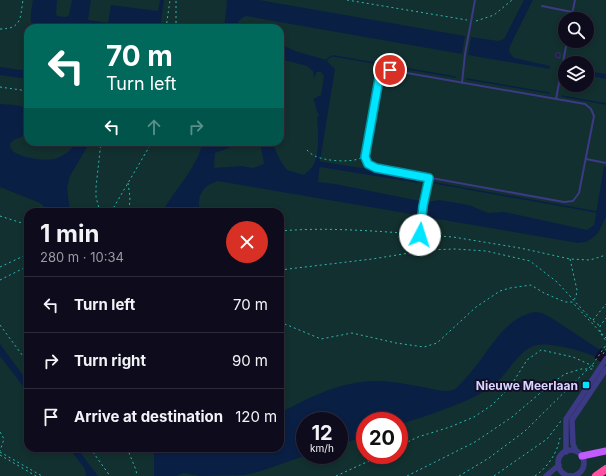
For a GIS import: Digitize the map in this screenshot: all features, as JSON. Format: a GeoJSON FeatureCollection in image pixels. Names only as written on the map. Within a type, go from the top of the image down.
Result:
{"type":"FeatureCollection","features":[{"type":"Feature","properties":{"kind":"highway"},"geometry":{"type":"LineString","coordinates":[[596,476],[606,469]]}},
{"type":"Feature","properties":{"kind":"main road"},"geometry":{"type":"LineString","coordinates":[[582,456],[606,451]]}},
{"type":"Feature","properties":{"kind":"street"},"geometry":{"type":"LineString","coordinates":[[576,451],[566,452],[562,455],[559,460],[561,475],[572,476],[580,472],[584,465],[582,456],[576,451],[573,444],[572,420],[603,369],[606,359]]}},
{"type":"Feature","properties":{"kind":"street"},"geometry":{"type":"LineString","coordinates":[[566,452],[566,419],[603,369]]}},
{"type":"Feature","properties":{"kind":"street"},"geometry":{"type":"LineString","coordinates":[[546,476],[559,465]]}},
{"type":"Feature","properties":{"kind":"lane"},"geometry":{"type":"LineString","coordinates":[[462,83],[465,54],[475,0]]}},
{"type":"Feature","properties":{"kind":"lane"},"geometry":{"type":"LineString","coordinates":[[542,6],[572,12],[575,0]]}},
{"type":"Feature","properties":{"kind":"lane"},"geometry":{"type":"LineString","coordinates":[[556,99],[566,48]]}},
{"type":"Feature","properties":{"kind":"lane"},"geometry":{"type":"LineString","coordinates":[[390,70],[462,83],[586,104],[591,109],[594,116],[579,193],[573,201],[564,202],[429,178],[376,168],[368,164],[365,157],[379,79],[382,72],[390,70]]}},
{"type":"Feature","properties":{"kind":"lane"},"geometry":{"type":"LineString","coordinates":[[585,158],[606,163]]}},
{"type":"Feature","properties":{"kind":"lane"},"geometry":{"type":"LineString","coordinates":[[420,235],[423,206],[429,178]]}},
{"type":"Feature","properties":{"kind":"path"},"geometry":{"type":"LineString","coordinates":[[0,29],[16,26],[19,22],[23,0]]}},
{"type":"Feature","properties":{"kind":"path"},"geometry":{"type":"LineString","coordinates":[[167,24],[170,0]]}},
{"type":"Feature","properties":{"kind":"path"},"geometry":{"type":"LineString","coordinates":[[176,0],[176,24]]}},
{"type":"Feature","properties":{"kind":"path"},"geometry":{"type":"LineString","coordinates":[[347,0],[458,20],[476,21],[494,15],[512,0]]}},
{"type":"Feature","properties":{"kind":"path"},"geometry":{"type":"LineString","coordinates":[[0,87],[24,90]]}},
{"type":"Feature","properties":{"kind":"path"},"geometry":{"type":"LineString","coordinates":[[99,208],[96,197],[96,187],[101,146]]}},
{"type":"Feature","properties":{"kind":"path"},"geometry":{"type":"LineString","coordinates":[[113,208],[150,146]]}},
{"type":"Feature","properties":{"kind":"path"},"geometry":{"type":"LineString","coordinates":[[307,150],[314,156],[324,159],[353,161],[365,157]]}},
{"type":"Feature","properties":{"kind":"path"},"geometry":{"type":"LineString","coordinates":[[128,183],[130,197],[129,208]]}},
{"type":"Feature","properties":{"kind":"path"},"geometry":{"type":"LineString","coordinates":[[0,216],[24,224]]}},
{"type":"Feature","properties":{"kind":"path"},"geometry":{"type":"LineString","coordinates":[[284,231],[377,231],[454,237],[520,248],[570,259],[590,260],[606,255]]}},
{"type":"Feature","properties":{"kind":"path"},"geometry":{"type":"LineString","coordinates":[[284,270],[372,259],[428,250],[486,251],[530,261],[557,282],[600,333],[606,343],[593,364],[525,431],[489,458],[459,476]]}},
{"type":"Feature","properties":{"kind":"path"},"geometry":{"type":"LineString","coordinates":[[0,267],[24,256]]}},
{"type":"Feature","properties":{"kind":"path"},"geometry":{"type":"LineString","coordinates":[[570,259],[577,290],[573,301]]}},
{"type":"Feature","properties":{"kind":"path"},"geometry":{"type":"LineString","coordinates":[[0,280],[24,268]]}},
{"type":"Feature","properties":{"kind":"path"},"geometry":{"type":"LineString","coordinates":[[284,324],[321,339],[352,333],[396,343],[424,347],[437,343],[476,307],[500,291],[531,285],[544,294],[565,302],[573,301]]}},
{"type":"Feature","properties":{"kind":"path"},"geometry":{"type":"LineString","coordinates":[[573,301],[600,326]]}},
{"type":"Feature","properties":{"kind":"path"},"geometry":{"type":"LineString","coordinates":[[592,320],[606,304]]}},
{"type":"Feature","properties":{"kind":"path"},"geometry":{"type":"LineString","coordinates":[[600,333],[600,326],[606,318]]}},
{"type":"Feature","properties":{"kind":"path"},"geometry":{"type":"LineString","coordinates":[[0,324],[24,357]]}},
{"type":"Feature","properties":{"kind":"path"},"geometry":{"type":"LineString","coordinates":[[600,333],[606,338]]}},
{"type":"Feature","properties":{"kind":"path"},"geometry":{"type":"LineString","coordinates":[[408,442],[474,417],[492,405],[510,387],[527,360],[541,350],[573,357],[593,364]]}},
{"type":"Feature","properties":{"kind":"path"},"geometry":{"type":"LineString","coordinates":[[407,476],[475,442],[512,416],[565,374],[581,369],[593,369]]}},
{"type":"Feature","properties":{"kind":"path"},"geometry":{"type":"LineString","coordinates":[[494,476],[547,439],[563,418]]}},
{"type":"Feature","properties":{"kind":"path"},"geometry":{"type":"LineString","coordinates":[[0,432],[4,439],[0,452],[42,476]]}},
{"type":"Feature","properties":{"kind":"path"},"geometry":{"type":"LineString","coordinates":[[93,452],[110,476]]}},
{"type":"Feature","properties":{"kind":"path"},"geometry":{"type":"LineString","coordinates":[[129,452],[137,476]]}},
{"type":"Feature","properties":{"kind":"path"},"geometry":{"type":"LineString","coordinates":[[0,455],[36,476]]}},
{"type":"Feature","properties":{"kind":"path"},"geometry":{"type":"LineString","coordinates":[[336,476],[362,464]]}},
{"type":"Feature","properties":{"kind":"green space"},"geometry":{"type":"Polygon","coordinates":[[[0,0],[606,0],[606,476],[0,476],[0,0]]]}},
{"type":"Feature","properties":{"kind":"water"},"geometry":{"type":"Polygon","coordinates":[[[33,0],[57,0],[57,16],[66,17],[69,15],[72,0],[91,0],[88,20],[108,23],[111,5],[158,11],[160,0],[164,0],[161,24],[32,24],[31,11],[33,0]]]}},
{"type":"Feature","properties":{"kind":"water"},"geometry":{"type":"Polygon","coordinates":[[[226,0],[259,0],[465,36],[462,54],[246,16],[238,22],[240,24],[224,24],[226,0]]]}},
{"type":"Feature","properties":{"kind":"water"},"geometry":{"type":"Polygon","coordinates":[[[524,0],[533,0],[510,46],[509,52],[514,58],[550,66],[550,69],[468,55],[471,37],[498,41],[504,39],[524,0]]]}},
{"type":"Feature","properties":{"kind":"water"},"geometry":{"type":"Polygon","coordinates":[[[284,46],[295,51],[326,60],[335,69],[318,182],[420,201],[417,215],[218,181],[208,185],[202,192],[199,201],[199,208],[164,208],[191,170],[202,146],[233,146],[215,153],[214,168],[241,166],[253,168],[264,164],[261,146],[274,146],[280,160],[287,170],[304,175],[311,168],[316,159],[318,140],[317,117],[319,115],[313,99],[321,95],[324,76],[321,72],[317,72],[314,78],[313,71],[307,66],[284,60],[284,46]]]}},
{"type":"Feature","properties":{"kind":"water"},"geometry":{"type":"Polygon","coordinates":[[[0,67],[24,70],[24,78],[0,75],[0,67]]]}},
{"type":"Feature","properties":{"kind":"water"},"geometry":{"type":"Polygon","coordinates":[[[594,72],[606,74],[606,79],[594,76],[594,72]]]}},
{"type":"Feature","properties":{"kind":"water"},"geometry":{"type":"Polygon","coordinates":[[[0,104],[24,107],[24,136],[10,143],[11,149],[18,154],[35,159],[48,160],[60,157],[74,146],[88,146],[70,176],[67,187],[70,208],[46,208],[40,203],[0,187],[0,104]]]}},
{"type":"Feature","properties":{"kind":"water"},"geometry":{"type":"Polygon","coordinates":[[[604,166],[606,167],[606,217],[598,233],[586,242],[578,243],[426,217],[429,202],[439,200],[469,205],[488,213],[504,212],[587,230],[594,225],[604,166]]]}},
{"type":"Feature","properties":{"kind":"water"},"geometry":{"type":"Polygon","coordinates":[[[535,312],[542,313],[606,354],[596,357],[566,348],[542,344],[537,345],[525,351],[500,379],[486,391],[449,408],[423,417],[408,422],[408,412],[356,412],[356,439],[348,442],[348,412],[296,412],[296,459],[258,472],[244,475],[200,476],[184,473],[176,476],[154,476],[154,452],[284,452],[284,411],[316,395],[341,386],[367,381],[380,381],[444,391],[454,389],[472,371],[503,330],[523,316],[535,312]]]}},
{"type":"Feature","properties":{"kind":"water"},"geometry":{"type":"Polygon","coordinates":[[[0,344],[24,377],[24,388],[0,356],[0,344]]]}},
{"type":"Feature","properties":{"kind":"water"},"geometry":{"type":"Polygon","coordinates":[[[72,452],[80,452],[98,476],[86,476],[85,469],[72,452]]]}},
{"type":"Feature","properties":{"kind":"pier"},"geometry":{"type":"Polygon","coordinates":[[[601,348],[606,352],[606,365],[594,358],[601,348]]]}},
{"type":"Feature","properties":{"kind":"building"},"geometry":{"type":"Polygon","coordinates":[[[556,53],[560,53],[560,56],[556,57],[556,53]]]}},
{"type":"Feature","properties":{"kind":"waterway"},"geometry":{"type":"LineString","coordinates":[[326,60],[334,56],[455,77]]}},
{"type":"Feature","properties":{"kind":"waterway"},"geometry":{"type":"LineString","coordinates":[[467,79],[549,93]]}},
{"type":"Feature","properties":{"kind":"waterway"},"geometry":{"type":"LineString","coordinates":[[562,96],[606,104]]}},
{"type":"Feature","properties":{"kind":"waterway"},"geometry":{"type":"LineString","coordinates":[[314,170],[319,164],[417,180]]}},
{"type":"Feature","properties":{"kind":"waterway"},"geometry":{"type":"LineString","coordinates":[[435,183],[597,212]]}},
{"type":"Feature","properties":{"kind":"place","name":"Nieuwe Meerlaan"},"geometry":{"type":"Point","coordinates":[586,385]}},
{"type":"Feature","properties":{"kind":"route"},"geometry":{"type":"LineString","coordinates":[[390,70],[382,72],[379,79],[365,157],[368,164],[376,168],[429,178],[423,206],[420,235]]}}]}
